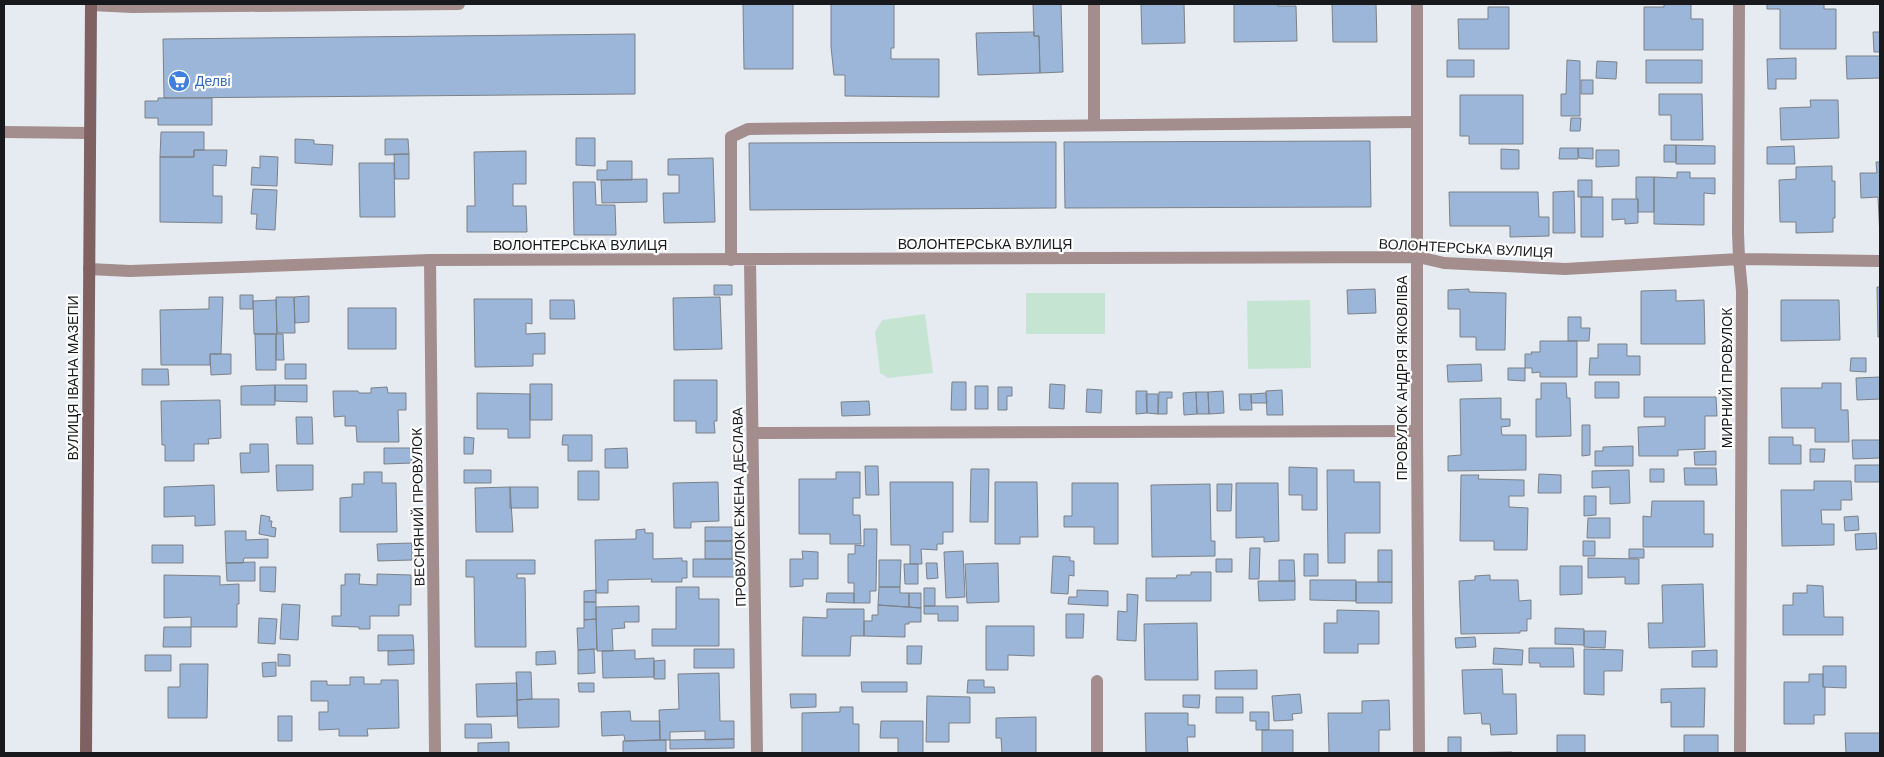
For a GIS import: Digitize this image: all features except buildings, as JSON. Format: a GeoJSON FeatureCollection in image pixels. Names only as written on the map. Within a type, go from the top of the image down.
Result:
{"type":"FeatureCollection","features":[{"type":"Feature","properties":{"kind":"street"},"geometry":{"type":"LineString","coordinates":[[91,4],[142,7],[459,4]]}},
{"type":"Feature","properties":{"kind":"street","name":"ВУЛИЦЯ ІВАНА МАЗЕПИ"},"geometry":{"type":"LineString","coordinates":[[86,753],[91,4]]}},
{"type":"Feature","properties":{"kind":"street"},"geometry":{"type":"LineString","coordinates":[[1094,4],[1094,125]]}},
{"type":"Feature","properties":{"kind":"street","name":"ПРОВУЛОК АНДРІЯ ЯКОВЛІВА"},"geometry":{"type":"LineString","coordinates":[[1417,4],[1419,753]]}},
{"type":"Feature","properties":{"kind":"street","name":"МИРНИЙ ПРОВУЛОК"},"geometry":{"type":"LineString","coordinates":[[1739,4],[1739,260],[1742,291],[1740,753]]}},
{"type":"Feature","properties":{"kind":"street"},"geometry":{"type":"LineString","coordinates":[[732,260],[731,137],[748,129],[1417,122]]}},
{"type":"Feature","properties":{"kind":"street"},"geometry":{"type":"LineString","coordinates":[[4,132],[90,133]]}},
{"type":"Feature","properties":{"kind":"street","name":"ВОЛОНТЕРСЬКА ВУЛИЦЯ"},"geometry":{"type":"LineString","coordinates":[[89,269],[130,271],[430,260],[1418,257],[1444,263],[1565,269],[1739,260],[1880,261]]}},
{"type":"Feature","properties":{"kind":"street","name":"ВЕСНЯНИЙ ПРОВУЛОК"},"geometry":{"type":"LineString","coordinates":[[430,260],[435,753]]}},
{"type":"Feature","properties":{"kind":"street","name":"ПРОВУЛОК ЕЖЕНА ДЕСЛАВА"},"geometry":{"type":"LineString","coordinates":[[750,260],[757,753]]}},
{"type":"Feature","properties":{"kind":"street"},"geometry":{"type":"LineString","coordinates":[[753,433],[1417,431]]}},
{"type":"Feature","properties":{"kind":"street"},"geometry":{"type":"LineString","coordinates":[[1096,753],[1097,680]]}},
{"type":"Feature","properties":{"kind":"green space"},"geometry":{"type":"Polygon","coordinates":[[[1026,293],[1105,293],[1105,334],[1026,334],[1026,293]]]}},
{"type":"Feature","properties":{"kind":"green space"},"geometry":{"type":"Polygon","coordinates":[[[1310,300],[1311,368],[1248,369],[1247,301],[1310,300]]]}},
{"type":"Feature","properties":{"kind":"green space"},"geometry":{"type":"Polygon","coordinates":[[[925,314],[933,373],[888,378],[880,373],[875,332],[882,320],[925,314]]]}},
{"type":"Feature","properties":{"kind":"place","name":"Делві"},"geometry":{"type":"Point","coordinates":[179,81]}}]}
